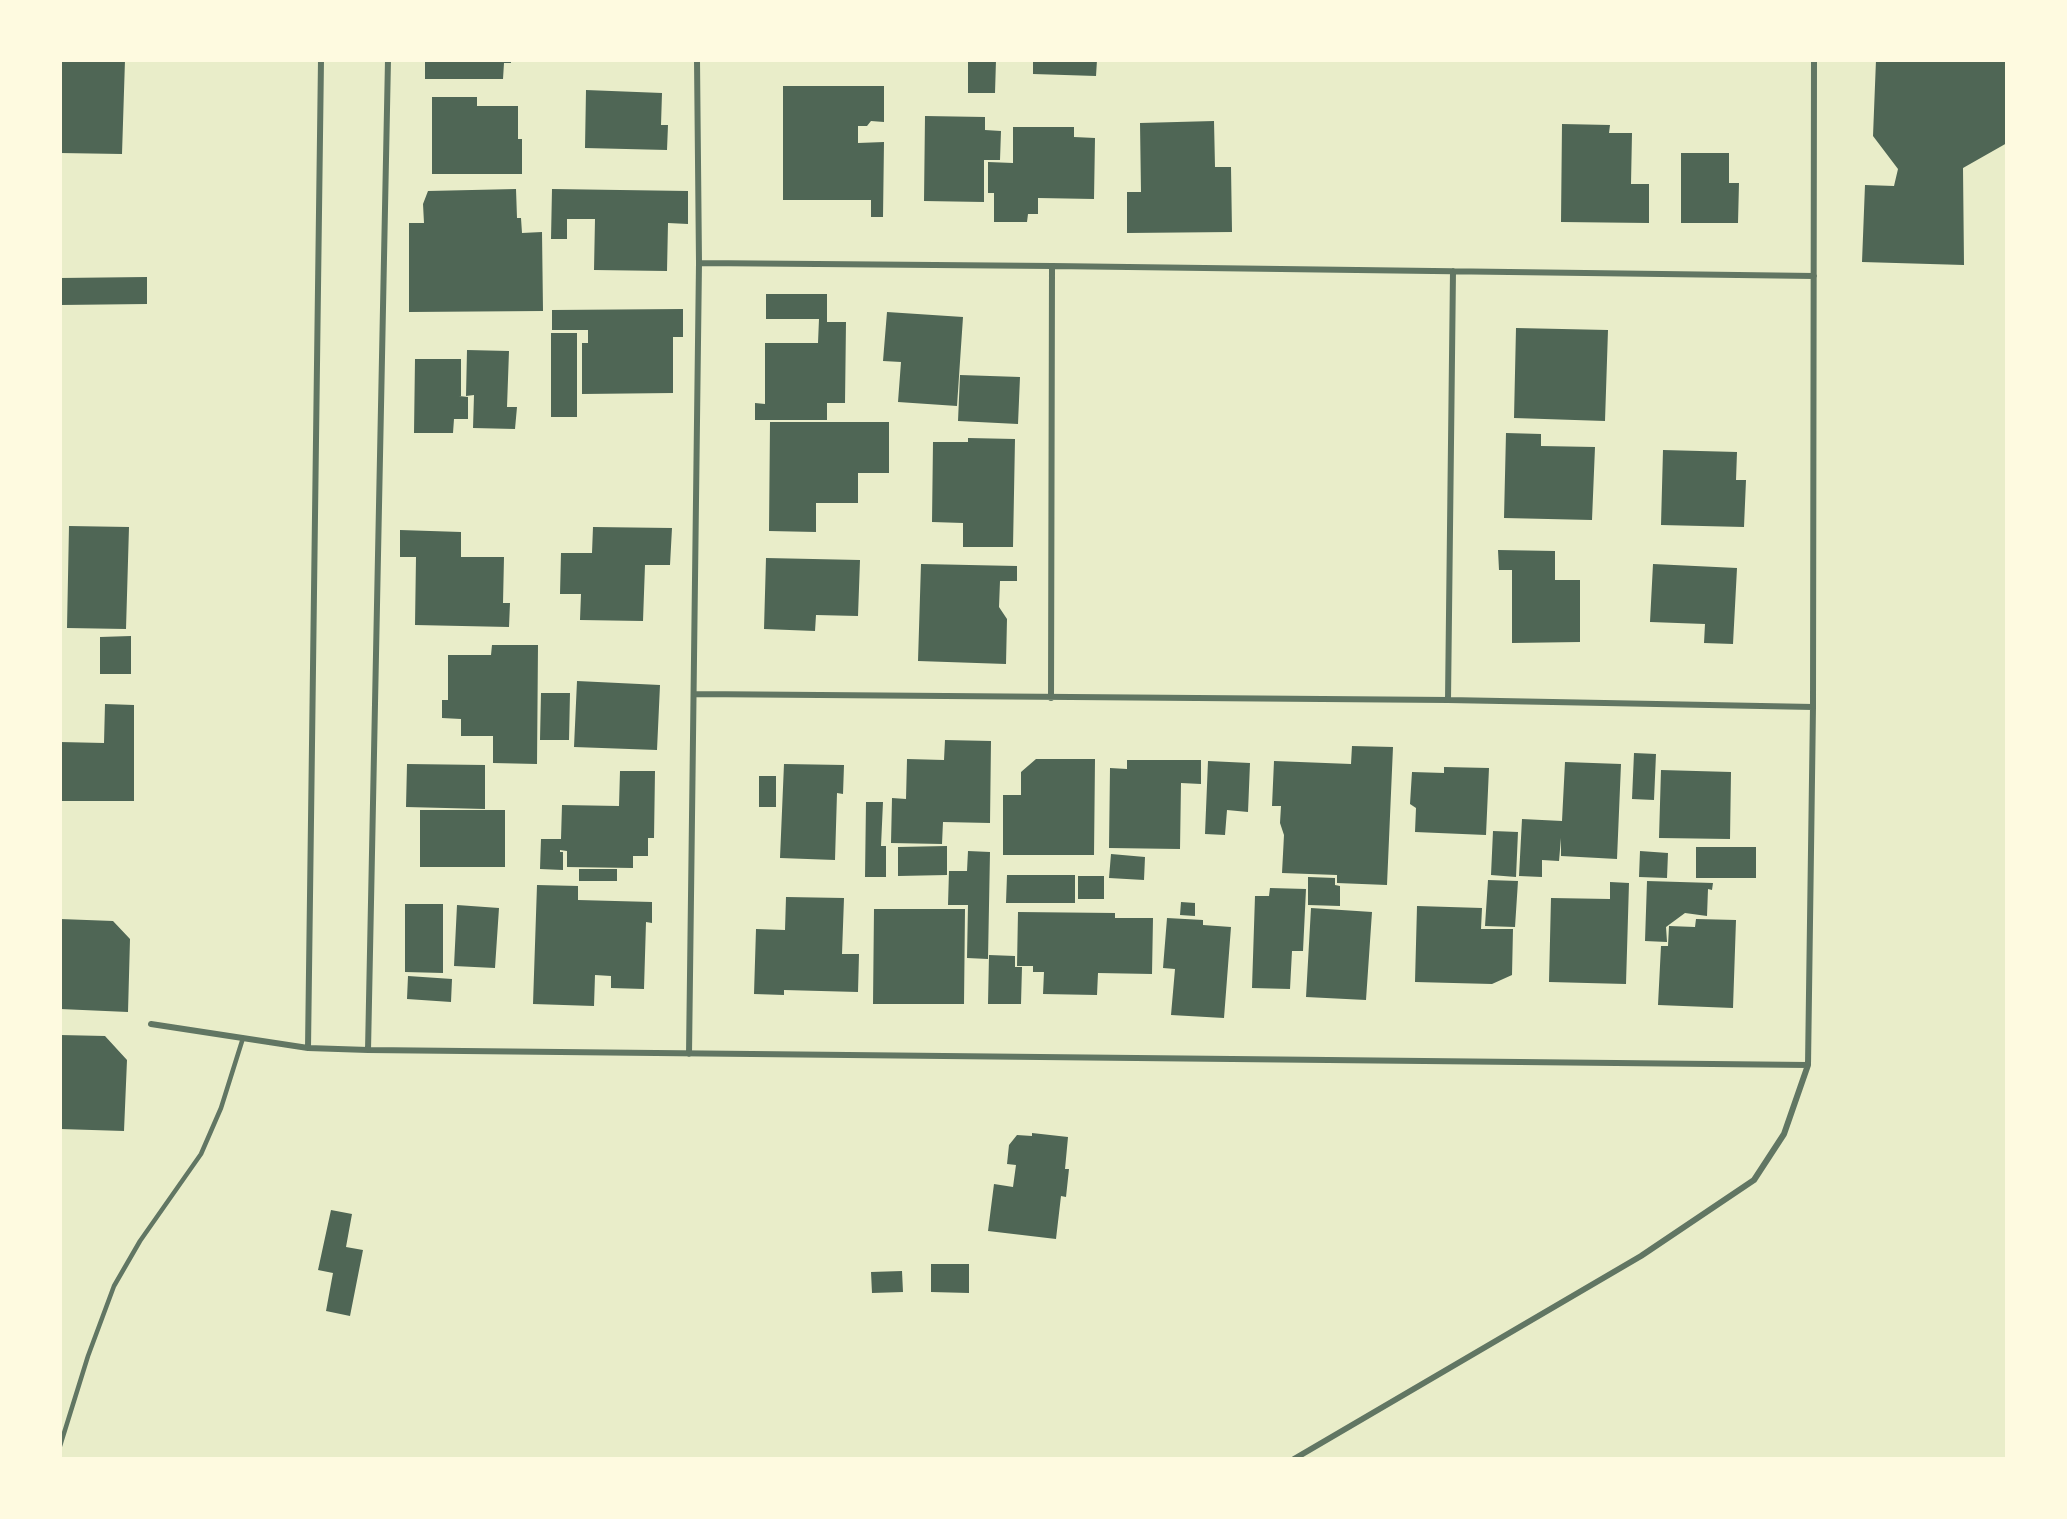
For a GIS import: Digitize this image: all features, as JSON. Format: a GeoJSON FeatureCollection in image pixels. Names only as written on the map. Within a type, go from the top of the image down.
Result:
{"type":"FeatureCollection","features":[{"type":"Feature","properties":{"kind":"street"},"geometry":{"type":"LineString","coordinates":[[309,1048],[321,60]]}},
{"type":"Feature","properties":{"kind":"street"},"geometry":{"type":"LineString","coordinates":[[368,1050],[388,60]]}},
{"type":"Feature","properties":{"kind":"street"},"geometry":{"type":"LineString","coordinates":[[689,1054],[699,263],[697,60]]}},
{"type":"Feature","properties":{"kind":"street"},"geometry":{"type":"LineString","coordinates":[[1294,1459],[1641,1256],[1754,1180],[1784,1134],[1808,1065],[1813,707],[1814,60]]}},
{"type":"Feature","properties":{"kind":"street"},"geometry":{"type":"LineString","coordinates":[[699,263],[1814,276]]}},
{"type":"Feature","properties":{"kind":"street"},"geometry":{"type":"LineString","coordinates":[[1051,698],[1052,266]]}},
{"type":"Feature","properties":{"kind":"street"},"geometry":{"type":"LineString","coordinates":[[1448,700],[1453,271]]}},
{"type":"Feature","properties":{"kind":"street"},"geometry":{"type":"LineString","coordinates":[[694,694],[1448,700],[1813,707]]}},
{"type":"Feature","properties":{"kind":"street"},"geometry":{"type":"LineString","coordinates":[[151,1024],[309,1048],[368,1050],[1808,1065]]}},
{"type":"Feature","properties":{"kind":"lane"},"geometry":{"type":"LineString","coordinates":[[60,1446],[88,1356],[114,1286],[140,1240],[201,1154],[221,1108],[243,1038]]}},
{"type":"Feature","properties":{"kind":"building"},"geometry":{"type":"Polygon","coordinates":[[[60,60],[125,60],[122,154],[60,153],[60,60]]]}},
{"type":"Feature","properties":{"kind":"building"},"geometry":{"type":"Polygon","coordinates":[[[425,60],[511,60],[511,63],[504,63],[503,79],[425,79],[425,60]]]}},
{"type":"Feature","properties":{"kind":"building"},"geometry":{"type":"Polygon","coordinates":[[[946,60],[996,60],[995,93],[968,93],[968,62],[946,62],[946,60]]]}},
{"type":"Feature","properties":{"kind":"building"},"geometry":{"type":"Polygon","coordinates":[[[1033,60],[1097,60],[1096,76],[1033,74],[1033,60]]]}},
{"type":"Feature","properties":{"kind":"building"},"geometry":{"type":"Polygon","coordinates":[[[1876,60],[2007,60],[2007,143],[1963,168],[1964,265],[1862,262],[1865,185],[1894,186],[1898,169],[1873,136],[1876,60]]]}},
{"type":"Feature","properties":{"kind":"building"},"geometry":{"type":"Polygon","coordinates":[[[783,86],[884,86],[884,122],[871,121],[867,126],[858,126],[858,143],[884,142],[883,217],[871,217],[871,200],[783,200],[783,86]]]}},
{"type":"Feature","properties":{"kind":"building"},"geometry":{"type":"Polygon","coordinates":[[[586,90],[662,93],[661,125],[668,125],[667,150],[585,148],[586,90]]]}},
{"type":"Feature","properties":{"kind":"building"},"geometry":{"type":"Polygon","coordinates":[[[432,97],[477,97],[477,106],[518,106],[518,139],[522,139],[522,174],[432,174],[432,97]]]}},
{"type":"Feature","properties":{"kind":"building"},"geometry":{"type":"Polygon","coordinates":[[[925,116],[985,117],[985,130],[1001,131],[1000,160],[984,160],[984,202],[924,201],[925,116]]]}},
{"type":"Feature","properties":{"kind":"building"},"geometry":{"type":"Polygon","coordinates":[[[1214,121],[1215,167],[1231,167],[1232,232],[1127,233],[1127,192],[1141,192],[1140,123],[1214,121]]]}},
{"type":"Feature","properties":{"kind":"building"},"geometry":{"type":"Polygon","coordinates":[[[1562,124],[1610,125],[1609,133],[1632,133],[1631,184],[1649,184],[1649,223],[1561,222],[1562,124]]]}},
{"type":"Feature","properties":{"kind":"building"},"geometry":{"type":"Polygon","coordinates":[[[1013,127],[1074,127],[1074,137],[1095,138],[1094,199],[1038,198],[1038,214],[1028,214],[1027,222],[994,222],[994,193],[988,193],[988,162],[1013,163],[1013,127]]]}},
{"type":"Feature","properties":{"kind":"building"},"geometry":{"type":"Polygon","coordinates":[[[1681,153],[1729,153],[1729,183],[1739,183],[1738,223],[1681,223],[1681,153]]]}},
{"type":"Feature","properties":{"kind":"building"},"geometry":{"type":"Polygon","coordinates":[[[516,189],[517,218],[521,218],[522,233],[542,232],[543,311],[409,312],[409,223],[424,223],[423,204],[428,191],[516,189]]]}},
{"type":"Feature","properties":{"kind":"building"},"geometry":{"type":"Polygon","coordinates":[[[552,189],[688,191],[688,224],[668,223],[667,271],[594,270],[595,219],[567,219],[567,239],[551,239],[552,189]]]}},
{"type":"Feature","properties":{"kind":"building"},"geometry":{"type":"Polygon","coordinates":[[[147,277],[147,304],[60,305],[60,278],[147,277]]]}},
{"type":"Feature","properties":{"kind":"building"},"geometry":{"type":"Polygon","coordinates":[[[766,294],[827,294],[827,322],[846,322],[845,403],[827,403],[827,420],[755,420],[755,403],[765,404],[765,343],[818,343],[819,319],[766,319],[766,294]]]}},
{"type":"Feature","properties":{"kind":"building"},"geometry":{"type":"Polygon","coordinates":[[[683,309],[683,337],[673,337],[673,393],[582,394],[582,343],[588,343],[588,330],[552,330],[552,310],[683,309]]]}},
{"type":"Feature","properties":{"kind":"building"},"geometry":{"type":"Polygon","coordinates":[[[887,312],[963,317],[957,406],[898,402],[901,362],[883,361],[887,312]]]}},
{"type":"Feature","properties":{"kind":"building"},"geometry":{"type":"Polygon","coordinates":[[[1516,328],[1608,330],[1605,421],[1514,418],[1516,328]]]}},
{"type":"Feature","properties":{"kind":"building"},"geometry":{"type":"Polygon","coordinates":[[[551,333],[577,333],[577,417],[551,417],[551,333]]]}},
{"type":"Feature","properties":{"kind":"building"},"geometry":{"type":"Polygon","coordinates":[[[467,350],[509,351],[507,407],[517,407],[515,429],[473,428],[474,395],[466,396],[467,350]]]}},
{"type":"Feature","properties":{"kind":"building"},"geometry":{"type":"Polygon","coordinates":[[[415,359],[461,359],[461,396],[459,396],[468,397],[468,419],[454,419],[453,433],[414,433],[415,359]]]}},
{"type":"Feature","properties":{"kind":"building"},"geometry":{"type":"Polygon","coordinates":[[[960,375],[1020,377],[1018,424],[958,421],[960,375]]]}},
{"type":"Feature","properties":{"kind":"building"},"geometry":{"type":"Polygon","coordinates":[[[770,422],[889,422],[889,473],[858,473],[858,503],[816,503],[816,532],[769,531],[770,422]]]}},
{"type":"Feature","properties":{"kind":"building"},"geometry":{"type":"Polygon","coordinates":[[[1506,433],[1541,434],[1541,446],[1595,447],[1592,520],[1504,518],[1506,433]]]}},
{"type":"Feature","properties":{"kind":"building"},"geometry":{"type":"Polygon","coordinates":[[[968,438],[1015,439],[1013,547],[963,547],[963,523],[932,522],[933,442],[968,442],[968,438]]]}},
{"type":"Feature","properties":{"kind":"building"},"geometry":{"type":"Polygon","coordinates":[[[1663,450],[1737,452],[1736,480],[1746,480],[1744,527],[1661,525],[1663,450]]]}},
{"type":"Feature","properties":{"kind":"building"},"geometry":{"type":"Polygon","coordinates":[[[69,526],[129,527],[126,629],[67,628],[69,526]]]}},
{"type":"Feature","properties":{"kind":"building"},"geometry":{"type":"Polygon","coordinates":[[[593,527],[672,528],[670,565],[645,565],[643,621],[580,620],[581,594],[560,594],[561,553],[592,553],[593,527]]]}},
{"type":"Feature","properties":{"kind":"building"},"geometry":{"type":"Polygon","coordinates":[[[400,530],[461,532],[461,557],[504,557],[503,603],[510,603],[509,627],[415,625],[416,557],[400,557],[400,530]]]}},
{"type":"Feature","properties":{"kind":"building"},"geometry":{"type":"Polygon","coordinates":[[[1498,550],[1555,551],[1555,580],[1580,580],[1580,642],[1512,643],[1512,570],[1499,570],[1498,550]]]}},
{"type":"Feature","properties":{"kind":"building"},"geometry":{"type":"Polygon","coordinates":[[[766,558],[860,560],[858,616],[816,615],[815,631],[764,629],[766,558]]]}},
{"type":"Feature","properties":{"kind":"building"},"geometry":{"type":"Polygon","coordinates":[[[921,564],[1017,566],[1017,581],[1000,581],[999,607],[1007,619],[1006,664],[918,661],[921,564]]]}},
{"type":"Feature","properties":{"kind":"building"},"geometry":{"type":"Polygon","coordinates":[[[1653,564],[1737,568],[1733,644],[1704,643],[1705,624],[1650,622],[1653,564]]]}},
{"type":"Feature","properties":{"kind":"building"},"geometry":{"type":"Polygon","coordinates":[[[131,636],[131,674],[100,674],[100,637],[131,636]]]}},
{"type":"Feature","properties":{"kind":"building"},"geometry":{"type":"Polygon","coordinates":[[[492,645],[538,645],[537,764],[493,763],[493,736],[461,736],[461,719],[442,718],[442,700],[448,700],[448,655],[491,655],[492,645]]]}},
{"type":"Feature","properties":{"kind":"building"},"geometry":{"type":"Polygon","coordinates":[[[577,681],[660,685],[657,750],[574,747],[577,681]]]}},
{"type":"Feature","properties":{"kind":"building"},"geometry":{"type":"Polygon","coordinates":[[[541,693],[570,693],[569,740],[540,740],[541,693]]]}},
{"type":"Feature","properties":{"kind":"building"},"geometry":{"type":"Polygon","coordinates":[[[105,704],[134,705],[134,801],[60,801],[60,742],[104,743],[105,704]]]}},
{"type":"Feature","properties":{"kind":"building"},"geometry":{"type":"Polygon","coordinates":[[[945,740],[991,741],[990,823],[943,822],[942,844],[891,843],[892,798],[906,799],[907,759],[944,760],[945,740]]]}},
{"type":"Feature","properties":{"kind":"building"},"geometry":{"type":"Polygon","coordinates":[[[1352,746],[1393,747],[1387,885],[1337,883],[1337,875],[1282,873],[1284,835],[1280,823],[1281,806],[1272,806],[1274,761],[1351,764],[1352,746]]]}},
{"type":"Feature","properties":{"kind":"building"},"geometry":{"type":"Polygon","coordinates":[[[1634,753],[1656,754],[1654,800],[1632,799],[1634,753]]]}},
{"type":"Feature","properties":{"kind":"building"},"geometry":{"type":"Polygon","coordinates":[[[1036,759],[1095,759],[1094,855],[1003,855],[1003,795],[1021,795],[1021,772],[1036,759]]]}},
{"type":"Feature","properties":{"kind":"building"},"geometry":{"type":"Polygon","coordinates":[[[1127,760],[1201,760],[1201,784],[1181,783],[1180,849],[1109,848],[1110,768],[1127,769],[1127,760]]]}},
{"type":"Feature","properties":{"kind":"building"},"geometry":{"type":"Polygon","coordinates":[[[1208,761],[1250,763],[1248,812],[1227,810],[1225,835],[1205,834],[1208,761]]]}},
{"type":"Feature","properties":{"kind":"building"},"geometry":{"type":"Polygon","coordinates":[[[1565,762],[1621,764],[1617,859],[1561,856],[1561,838],[1559,861],[1542,860],[1542,877],[1519,876],[1522,819],[1562,821],[1565,762]]]}},
{"type":"Feature","properties":{"kind":"building"},"geometry":{"type":"Polygon","coordinates":[[[407,764],[485,765],[485,809],[406,807],[407,764]]]}},
{"type":"Feature","properties":{"kind":"building"},"geometry":{"type":"Polygon","coordinates":[[[784,764],[844,765],[843,794],[837,793],[835,860],[780,858],[784,764]]]}},
{"type":"Feature","properties":{"kind":"building"},"geometry":{"type":"Polygon","coordinates":[[[1444,767],[1489,768],[1486,835],[1415,832],[1416,808],[1410,804],[1412,772],[1444,773],[1444,767]]]}},
{"type":"Feature","properties":{"kind":"building"},"geometry":{"type":"Polygon","coordinates":[[[1661,770],[1731,772],[1730,839],[1659,838],[1661,770]]]}},
{"type":"Feature","properties":{"kind":"building"},"geometry":{"type":"Polygon","coordinates":[[[620,771],[655,771],[654,838],[648,838],[648,856],[633,856],[633,868],[567,867],[567,851],[560,850],[563,852],[563,870],[540,869],[541,839],[561,839],[562,805],[619,806],[620,771]]]}},
{"type":"Feature","properties":{"kind":"building"},"geometry":{"type":"Polygon","coordinates":[[[759,776],[776,776],[776,807],[759,807],[759,776]]]}},
{"type":"Feature","properties":{"kind":"building"},"geometry":{"type":"Polygon","coordinates":[[[866,802],[883,802],[881,846],[886,846],[886,877],[865,877],[866,802]]]}},
{"type":"Feature","properties":{"kind":"building"},"geometry":{"type":"Polygon","coordinates":[[[420,810],[505,810],[505,867],[420,867],[420,810]]]}},
{"type":"Feature","properties":{"kind":"building"},"geometry":{"type":"Polygon","coordinates":[[[1493,831],[1518,832],[1516,877],[1491,875],[1493,831]]]}},
{"type":"Feature","properties":{"kind":"building"},"geometry":{"type":"Polygon","coordinates":[[[947,846],[947,875],[898,876],[898,847],[947,846]]]}},
{"type":"Feature","properties":{"kind":"building"},"geometry":{"type":"Polygon","coordinates":[[[1696,847],[1756,847],[1756,878],[1696,878],[1696,847]]]}},
{"type":"Feature","properties":{"kind":"building"},"geometry":{"type":"Polygon","coordinates":[[[968,851],[990,852],[988,959],[967,958],[968,905],[948,905],[949,871],[967,871],[968,851]]]}},
{"type":"Feature","properties":{"kind":"building"},"geometry":{"type":"Polygon","coordinates":[[[1640,851],[1668,853],[1667,878],[1639,877],[1640,851]]]}},
{"type":"Feature","properties":{"kind":"building"},"geometry":{"type":"Polygon","coordinates":[[[1111,854],[1145,857],[1144,880],[1109,878],[1111,854]]]}},
{"type":"Feature","properties":{"kind":"building"},"geometry":{"type":"Polygon","coordinates":[[[579,869],[617,869],[617,881],[579,881],[579,869]]]}},
{"type":"Feature","properties":{"kind":"building"},"geometry":{"type":"Polygon","coordinates":[[[1007,875],[1075,875],[1075,903],[1006,903],[1007,875]]]}},
{"type":"Feature","properties":{"kind":"building"},"geometry":{"type":"Polygon","coordinates":[[[1078,876],[1104,876],[1104,899],[1078,899],[1078,876]]]}},
{"type":"Feature","properties":{"kind":"building"},"geometry":{"type":"Polygon","coordinates":[[[1308,877],[1335,878],[1335,885],[1340,886],[1340,906],[1308,905],[1308,877]]]}},
{"type":"Feature","properties":{"kind":"building"},"geometry":{"type":"Polygon","coordinates":[[[1488,880],[1518,881],[1515,927],[1485,926],[1488,880]]]}},
{"type":"Feature","properties":{"kind":"building"},"geometry":{"type":"Polygon","coordinates":[[[1647,881],[1713,883],[1712,890],[1708,889],[1707,916],[1685,913],[1666,927],[1667,942],[1645,941],[1647,881]]]}},
{"type":"Feature","properties":{"kind":"building"},"geometry":{"type":"Polygon","coordinates":[[[1610,882],[1629,883],[1626,984],[1549,982],[1551,898],[1610,899],[1610,882]]]}},
{"type":"Feature","properties":{"kind":"building"},"geometry":{"type":"Polygon","coordinates":[[[537,885],[578,886],[578,900],[652,902],[652,923],[646,922],[644,989],[611,988],[611,976],[595,975],[594,1006],[533,1004],[537,885]]]}},
{"type":"Feature","properties":{"kind":"building"},"geometry":{"type":"Polygon","coordinates":[[[1270,888],[1306,889],[1303,951],[1292,951],[1290,989],[1252,988],[1255,896],[1269,896],[1270,888]]]}},
{"type":"Feature","properties":{"kind":"building"},"geometry":{"type":"Polygon","coordinates":[[[786,897],[844,898],[842,954],[859,954],[858,992],[784,990],[784,995],[754,994],[756,929],[785,930],[786,897]]]}},
{"type":"Feature","properties":{"kind":"building"},"geometry":{"type":"Polygon","coordinates":[[[1181,902],[1195,903],[1195,916],[1180,915],[1181,902]]]}},
{"type":"Feature","properties":{"kind":"building"},"geometry":{"type":"Polygon","coordinates":[[[405,904],[443,904],[443,973],[405,972],[405,904]]]}},
{"type":"Feature","properties":{"kind":"building"},"geometry":{"type":"Polygon","coordinates":[[[457,905],[499,908],[495,968],[454,966],[457,905]]]}},
{"type":"Feature","properties":{"kind":"building"},"geometry":{"type":"Polygon","coordinates":[[[1417,906],[1482,908],[1481,929],[1513,929],[1512,975],[1492,984],[1415,982],[1417,906]]]}},
{"type":"Feature","properties":{"kind":"building"},"geometry":{"type":"Polygon","coordinates":[[[1311,908],[1372,912],[1366,1000],[1306,997],[1311,908]]]}},
{"type":"Feature","properties":{"kind":"building"},"geometry":{"type":"Polygon","coordinates":[[[874,909],[965,909],[964,1004],[873,1004],[874,909]]]}},
{"type":"Feature","properties":{"kind":"building"},"geometry":{"type":"Polygon","coordinates":[[[1018,912],[1115,913],[1115,918],[1153,918],[1152,974],[1098,973],[1097,995],[1043,994],[1044,972],[1033,972],[1033,966],[1017,966],[1018,912]]]}},
{"type":"Feature","properties":{"kind":"building"},"geometry":{"type":"Polygon","coordinates":[[[1167,918],[1203,920],[1203,925],[1231,927],[1224,1018],[1171,1015],[1175,969],[1163,968],[1167,918]]]}},
{"type":"Feature","properties":{"kind":"building"},"geometry":{"type":"Polygon","coordinates":[[[60,919],[113,921],[130,939],[128,1012],[60,1009],[60,919]]]}},
{"type":"Feature","properties":{"kind":"building"},"geometry":{"type":"Polygon","coordinates":[[[1696,919],[1736,920],[1733,1008],[1658,1005],[1661,946],[1668,946],[1669,926],[1695,927],[1696,919]]]}},
{"type":"Feature","properties":{"kind":"building"},"geometry":{"type":"Polygon","coordinates":[[[989,955],[1015,956],[1015,967],[1022,967],[1021,1004],[988,1004],[989,955]]]}},
{"type":"Feature","properties":{"kind":"building"},"geometry":{"type":"Polygon","coordinates":[[[408,976],[452,979],[451,1002],[407,999],[408,976]]]}},
{"type":"Feature","properties":{"kind":"building"},"geometry":{"type":"Polygon","coordinates":[[[60,1035],[105,1036],[127,1060],[124,1131],[60,1129],[60,1035]]]}},
{"type":"Feature","properties":{"kind":"building"},"geometry":{"type":"Polygon","coordinates":[[[1032,1133],[1068,1137],[1065,1169],[1069,1169],[1066,1197],[1061,1196],[1056,1239],[988,1231],[994,1184],[1013,1187],[1016,1165],[1007,1164],[1009,1145],[1017,1135],[1032,1136],[1032,1133]]]}},
{"type":"Feature","properties":{"kind":"building"},"geometry":{"type":"Polygon","coordinates":[[[331,1210],[352,1214],[346,1247],[363,1250],[350,1316],[326,1311],[333,1273],[318,1270],[331,1210]]]}},
{"type":"Feature","properties":{"kind":"building"},"geometry":{"type":"Polygon","coordinates":[[[931,1264],[969,1264],[969,1293],[931,1292],[931,1264]]]}},
{"type":"Feature","properties":{"kind":"building"},"geometry":{"type":"Polygon","coordinates":[[[902,1271],[903,1292],[872,1293],[871,1272],[902,1271]]]}}]}
